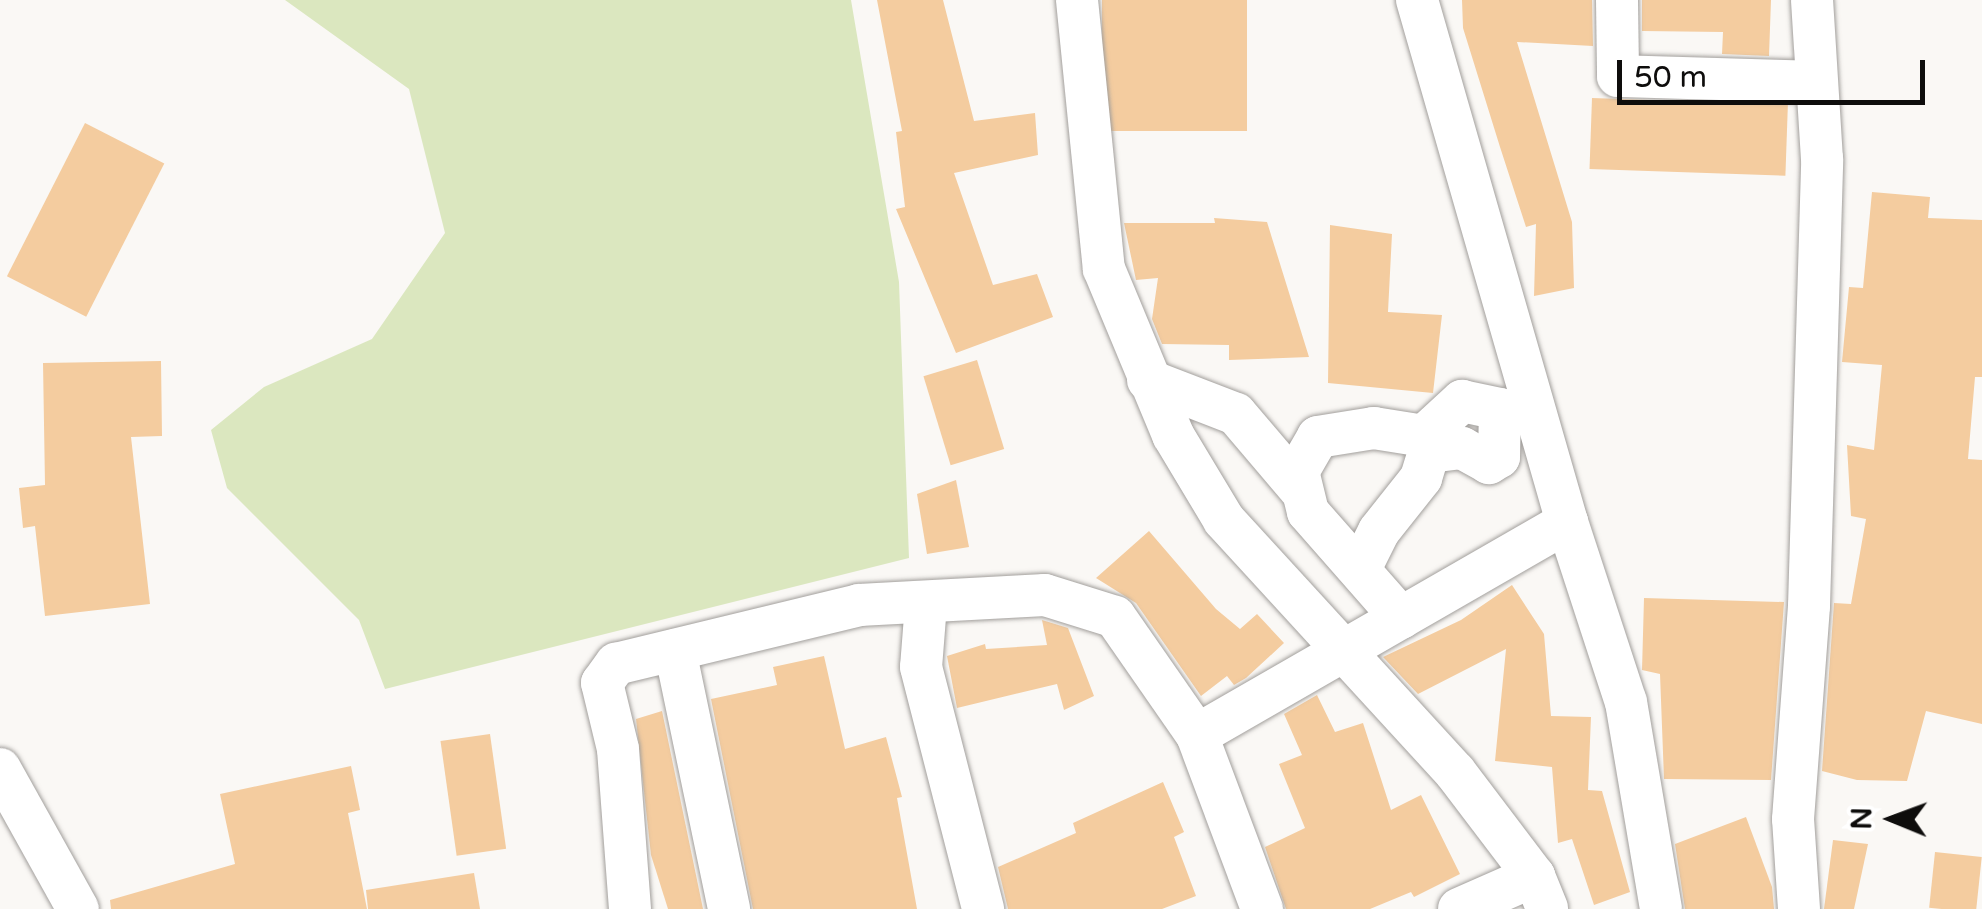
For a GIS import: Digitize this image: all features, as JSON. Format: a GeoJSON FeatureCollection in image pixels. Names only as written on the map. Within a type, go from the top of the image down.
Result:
{"type":"FeatureCollection","features":[{"type":"Feature","properties":{"kind":"street"},"geometry":{"type":"LineString","coordinates":[[1077,0],[1104,269],[1148,380],[1224,520],[1455,772],[1540,892],[1459,909]]}},
{"type":"Feature","properties":{"kind":"street"},"geometry":{"type":"LineString","coordinates":[[1417,0],[1567,522],[1626,702],[1661,909]]}},
{"type":"Feature","properties":{"kind":"street"},"geometry":{"type":"LineString","coordinates":[[1617,0],[1618,76],[1815,82]]}},
{"type":"Feature","properties":{"kind":"street"},"geometry":{"type":"LineString","coordinates":[[1799,909],[1793,818],[1809,606],[1822,160],[1812,0]]}},
{"type":"Feature","properties":{"kind":"street"},"geometry":{"type":"LineString","coordinates":[[1148,380],[1236,414],[1318,438],[1374,428],[1426,444],[1422,478],[1379,531],[1360,569]]}},
{"type":"Feature","properties":{"kind":"street"},"geometry":{"type":"LineString","coordinates":[[1236,414],[1298,488],[1308,512],[1401,618]]}},
{"type":"Feature","properties":{"kind":"street"},"geometry":{"type":"LineString","coordinates":[[1298,488],[1307,448],[1318,438]]}},
{"type":"Feature","properties":{"kind":"street"},"geometry":{"type":"LineString","coordinates":[[1198,735],[1567,522]]}},
{"type":"Feature","properties":{"kind":"street"},"geometry":{"type":"LineString","coordinates":[[630,909],[618,749],[602,682],[616,664],[860,606],[1045,595],[1115,617],[1198,735],[1262,909]]}},
{"type":"Feature","properties":{"kind":"street"},"geometry":{"type":"LineString","coordinates":[[926,604],[921,667],[983,909]]}},
{"type":"Feature","properties":{"kind":"street"},"geometry":{"type":"LineString","coordinates":[[674,650],[729,909]]}},
{"type":"Feature","properties":{"kind":"street"},"geometry":{"type":"LineString","coordinates":[[0,769],[78,909]]}},
{"type":"Feature","properties":{"kind":"green space"},"geometry":{"type":"Polygon","coordinates":[[[285,0],[851,0],[899,282],[909,558],[385,689],[359,620],[227,488],[211,430],[264,387],[372,339],[445,233],[409,89],[285,0]]]}},
{"type":"Feature","properties":{"kind":"building"},"geometry":{"type":"Polygon","coordinates":[[[877,0],[943,0],[974,121],[1035,113],[1038,155],[954,173],[993,285],[1037,274],[1053,317],[956,353],[896,209],[905,207],[896,132],[902,131],[877,0]]]}},
{"type":"Feature","properties":{"kind":"building"},"geometry":{"type":"Polygon","coordinates":[[[1102,0],[1247,0],[1247,131],[1102,131],[1102,0]]]}},
{"type":"Feature","properties":{"kind":"building"},"geometry":{"type":"Polygon","coordinates":[[[1462,0],[1592,0],[1593,46],[1517,42],[1572,222],[1574,288],[1534,296],[1536,224],[1526,227],[1463,28],[1462,0]]]}},
{"type":"Feature","properties":{"kind":"building"},"geometry":{"type":"Polygon","coordinates":[[[1642,0],[1771,0],[1769,56],[1722,54],[1723,32],[1642,31],[1642,0]]]}},
{"type":"Feature","properties":{"kind":"building"},"geometry":{"type":"Polygon","coordinates":[[[1592,98],[1788,105],[1785,176],[1590,169],[1592,98]]]}},
{"type":"Feature","properties":{"kind":"building"},"geometry":{"type":"Polygon","coordinates":[[[85,123],[164,163],[86,317],[7,276],[85,123]]]}},
{"type":"Feature","properties":{"kind":"building"},"geometry":{"type":"Polygon","coordinates":[[[1872,192],[1930,197],[1928,218],[1982,220],[1982,377],[1975,377],[1968,459],[1982,460],[1982,724],[1926,711],[1907,781],[1857,780],[1822,771],[1834,603],[1851,604],[1866,519],[1851,516],[1847,445],[1874,450],[1882,365],[1842,362],[1849,287],[1863,288],[1872,192]]]}},
{"type":"Feature","properties":{"kind":"building"},"geometry":{"type":"Polygon","coordinates":[[[1214,218],[1267,222],[1309,357],[1229,360],[1229,345],[1162,344],[1152,319],[1158,278],[1136,280],[1124,223],[1215,223],[1214,218]]]}},
{"type":"Feature","properties":{"kind":"building"},"geometry":{"type":"Polygon","coordinates":[[[1330,225],[1392,234],[1388,312],[1442,315],[1433,393],[1328,383],[1330,225]]]}},
{"type":"Feature","properties":{"kind":"building"},"geometry":{"type":"Polygon","coordinates":[[[977,360],[1004,449],[951,465],[923,376],[977,360]]]}},
{"type":"Feature","properties":{"kind":"building"},"geometry":{"type":"Polygon","coordinates":[[[161,361],[162,436],[131,437],[150,604],[45,616],[35,526],[23,528],[19,488],[45,485],[43,363],[161,361]]]}},
{"type":"Feature","properties":{"kind":"building"},"geometry":{"type":"Polygon","coordinates":[[[956,480],[969,547],[927,554],[917,494],[956,480]]]}},
{"type":"Feature","properties":{"kind":"building"},"geometry":{"type":"Polygon","coordinates":[[[1149,531],[1216,609],[1240,629],[1257,614],[1284,643],[1246,678],[1234,685],[1227,676],[1201,696],[1136,603],[1096,578],[1149,531]]]}},
{"type":"Feature","properties":{"kind":"building"},"geometry":{"type":"Polygon","coordinates":[[[1512,585],[1544,634],[1551,716],[1591,717],[1588,790],[1602,791],[1630,892],[1594,905],[1572,839],[1558,843],[1552,767],[1495,761],[1506,649],[1418,694],[1383,657],[1461,620],[1512,585]]]}},
{"type":"Feature","properties":{"kind":"building"},"geometry":{"type":"Polygon","coordinates":[[[1644,598],[1784,602],[1771,780],[1664,779],[1660,674],[1642,670],[1644,598]]]}},
{"type":"Feature","properties":{"kind":"building"},"geometry":{"type":"Polygon","coordinates":[[[1042,620],[1068,628],[1094,696],[1064,710],[1057,684],[957,708],[947,656],[985,644],[986,649],[1047,645],[1042,620]]]}},
{"type":"Feature","properties":{"kind":"building"},"geometry":{"type":"Polygon","coordinates":[[[824,656],[845,749],[886,737],[902,797],[897,798],[917,909],[753,909],[711,699],[777,685],[773,667],[824,656]]]}},
{"type":"Feature","properties":{"kind":"building"},"geometry":{"type":"Polygon","coordinates":[[[1317,695],[1335,732],[1363,723],[1391,810],[1421,795],[1460,874],[1414,897],[1411,892],[1370,909],[1286,909],[1265,847],[1305,828],[1279,764],[1302,755],[1284,714],[1317,695]]]}},
{"type":"Feature","properties":{"kind":"building"},"geometry":{"type":"Polygon","coordinates":[[[662,711],[703,909],[668,909],[651,855],[636,719],[662,711]]]}},
{"type":"Feature","properties":{"kind":"building"},"geometry":{"type":"Polygon","coordinates":[[[490,734],[506,849],[457,856],[440,741],[490,734]]]}},
{"type":"Feature","properties":{"kind":"building"},"geometry":{"type":"Polygon","coordinates":[[[351,766],[360,810],[348,813],[367,909],[111,909],[110,900],[235,864],[220,794],[351,766]]]}},
{"type":"Feature","properties":{"kind":"building"},"geometry":{"type":"Polygon","coordinates":[[[1163,782],[1184,832],[1174,837],[1196,896],[1162,909],[1008,909],[998,867],[1076,833],[1073,823],[1163,782]]]}},
{"type":"Feature","properties":{"kind":"building"},"geometry":{"type":"Polygon","coordinates":[[[1746,817],[1772,887],[1774,909],[1685,909],[1675,844],[1746,817]]]}},
{"type":"Feature","properties":{"kind":"building"},"geometry":{"type":"Polygon","coordinates":[[[1833,840],[1868,844],[1854,909],[1824,909],[1833,840]]]}},
{"type":"Feature","properties":{"kind":"building"},"geometry":{"type":"Polygon","coordinates":[[[1935,852],[1982,857],[1976,909],[1929,908],[1935,852]]]}},
{"type":"Feature","properties":{"kind":"building"},"geometry":{"type":"Polygon","coordinates":[[[474,873],[480,909],[368,909],[366,890],[474,873]]]}}]}
